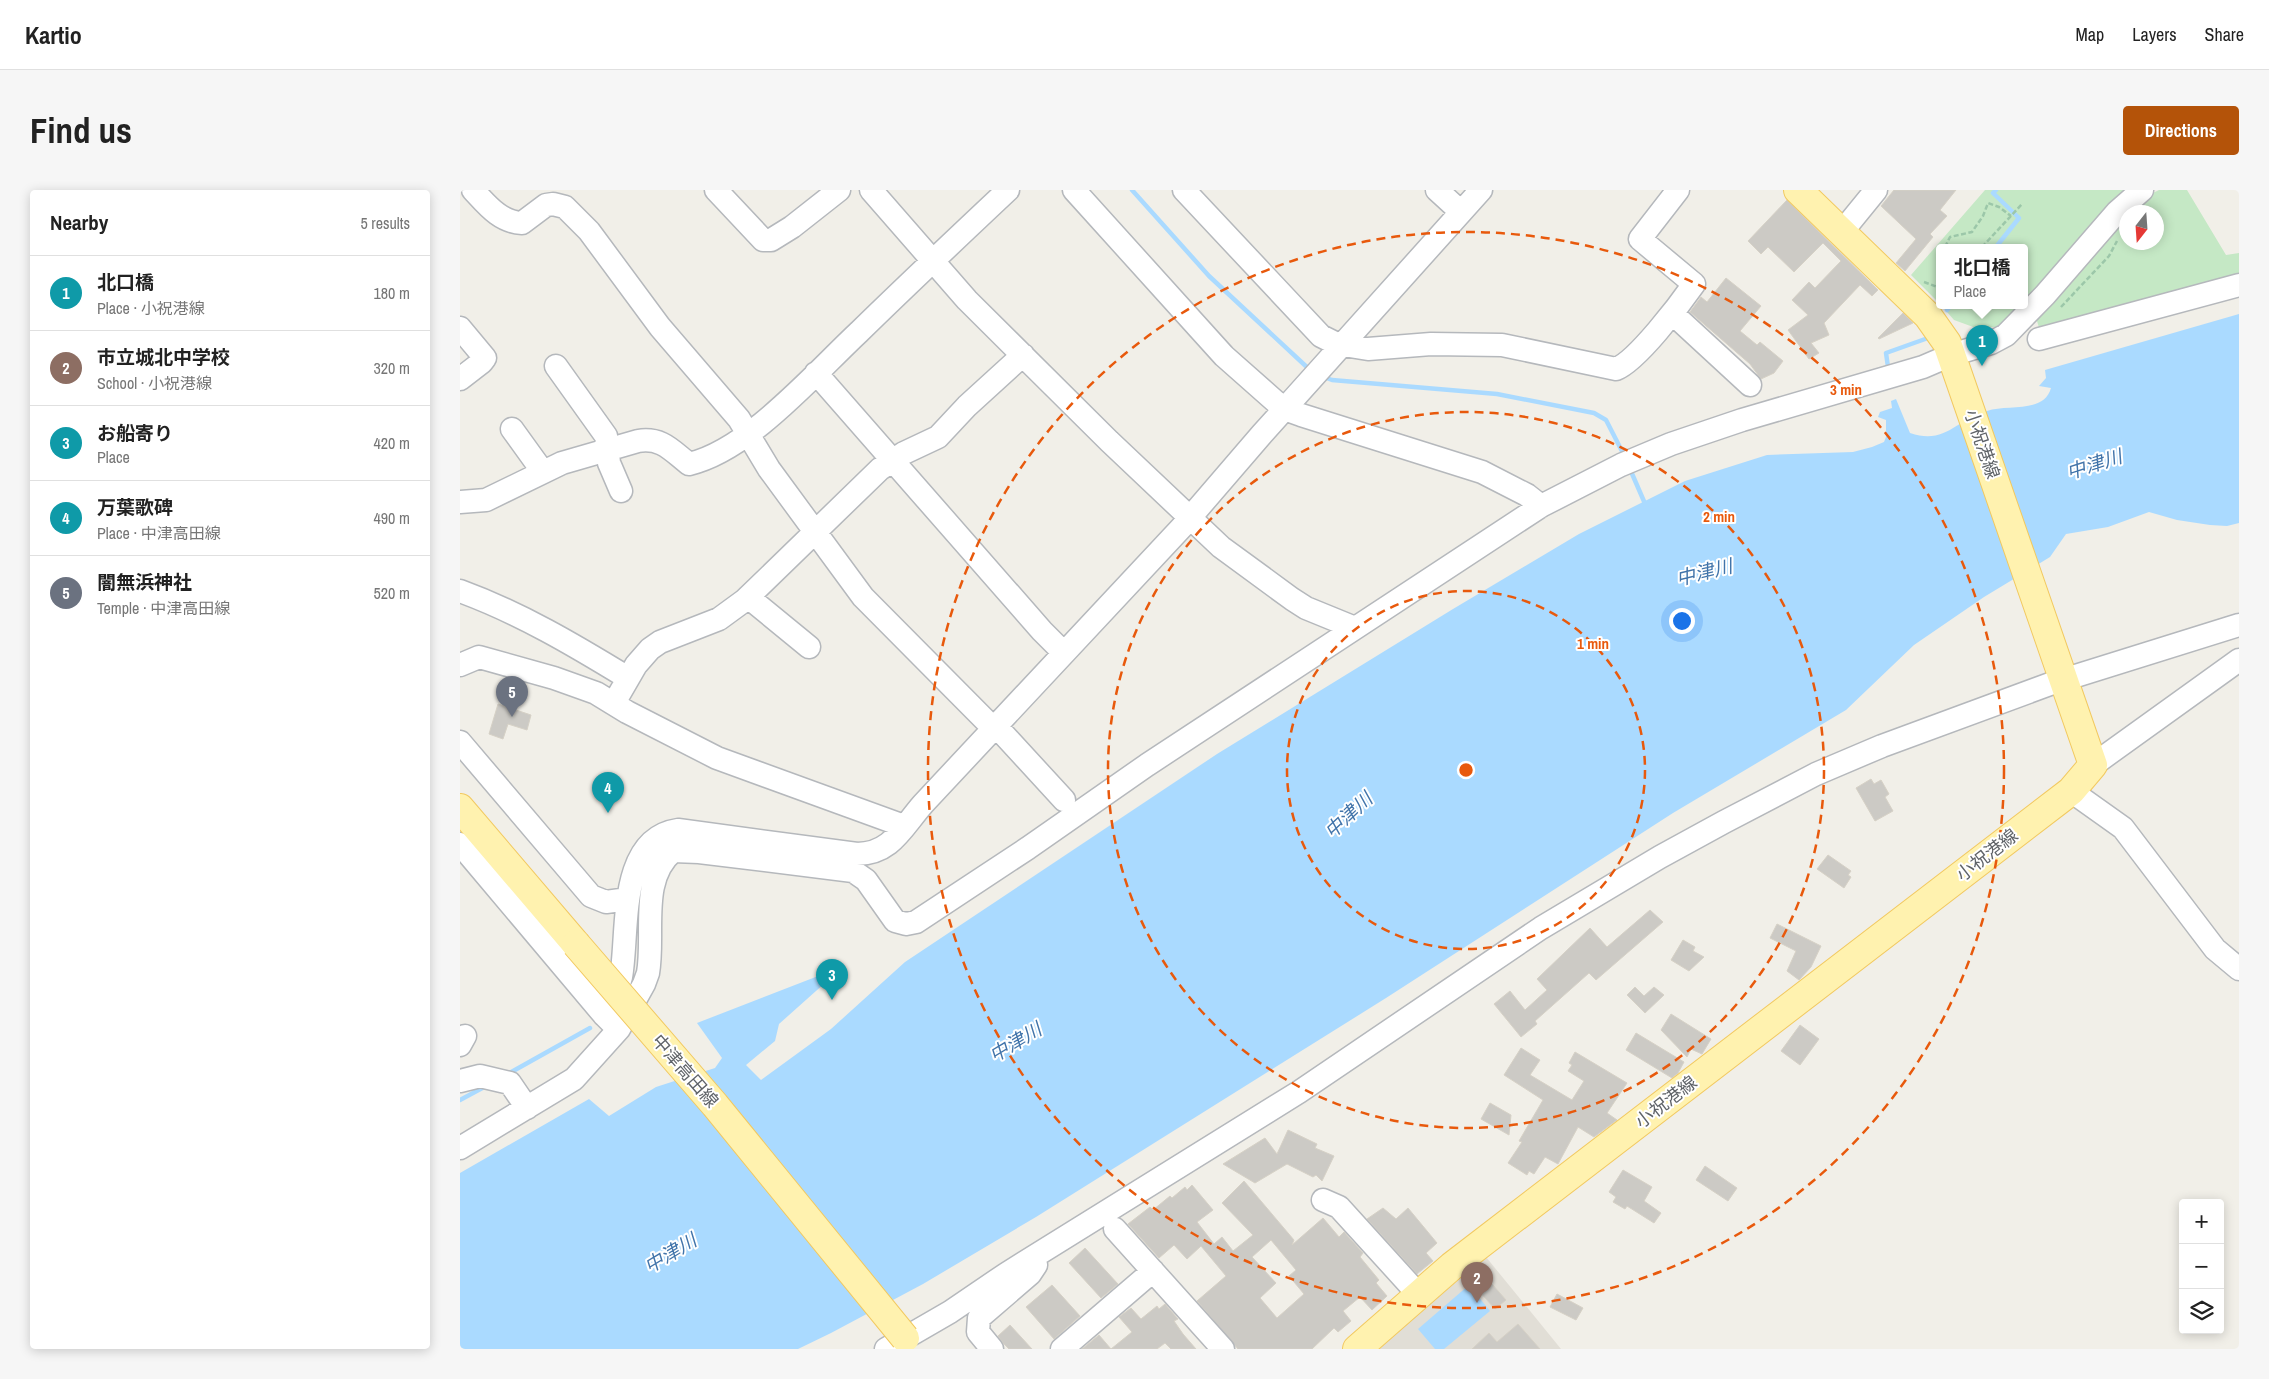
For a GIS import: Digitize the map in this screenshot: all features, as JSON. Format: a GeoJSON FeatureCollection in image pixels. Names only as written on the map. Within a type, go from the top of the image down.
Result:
{"type":"FeatureCollection","features":[{"type":"Feature","properties":{"kind":"main road","name":"小祝港線"},"geometry":{"type":"LineString","coordinates":[[1357,1349],[1452,1266],[2071,791],[2094,765],[1953,359],[1942,333],[1928,316],[1841,233],[1801,191]]}},
{"type":"Feature","properties":{"kind":"main road","name":"中津高田線"},"geometry":{"type":"LineString","coordinates":[[460,808],[715,1105],[902,1345]]}},
{"type":"Feature","properties":{"kind":"street"},"geometry":{"type":"LineString","coordinates":[[474,190],[496,213],[519,223],[526,221],[550,204],[565,207],[589,231],[660,327],[723,400],[748,434],[769,469],[850,580],[878,614],[921,654],[961,698],[995,728],[1064,800]]}},
{"type":"Feature","properties":{"kind":"street"},"geometry":{"type":"LineString","coordinates":[[716,190],[763,240],[771,240],[792,227],[839,190]]}},
{"type":"Feature","properties":{"kind":"street"},"geometry":{"type":"LineString","coordinates":[[871,190],[957,290],[1190,518],[1237,560],[1292,599],[1306,608],[1355,628]]}},
{"type":"Feature","properties":{"kind":"street"},"geometry":{"type":"LineString","coordinates":[[460,502],[486,500],[574,459],[638,441],[654,440],[668,445],[689,464],[722,452],[748,434],[816,373],[1008,190]]}},
{"type":"Feature","properties":{"kind":"street"},"geometry":{"type":"LineString","coordinates":[[1074,190],[1224,356],[1285,408],[1482,472],[1527,495],[1541,506]]}},
{"type":"Feature","properties":{"kind":"street"},"geometry":{"type":"LineString","coordinates":[[1184,190],[1321,336],[1330,342],[1376,350],[1431,344],[1502,344],[1616,369],[1627,362],[1673,314],[1694,284],[1640,238],[1678,190]]}},
{"type":"Feature","properties":{"kind":"street"},"geometry":{"type":"LineString","coordinates":[[1437,190],[1461,212]]}},
{"type":"Feature","properties":{"kind":"street"},"geometry":{"type":"LineString","coordinates":[[611,1022],[621,978],[628,899],[636,867],[644,852],[656,840],[672,831],[868,854],[884,849],[1190,518],[1285,408],[1481,190]]}},
{"type":"Feature","properties":{"kind":"street"},"geometry":{"type":"LineString","coordinates":[[1841,233],[1876,190]]}},
{"type":"Feature","properties":{"kind":"street"},"geometry":{"type":"LineString","coordinates":[[460,1148],[574,1079],[611,1022],[644,984],[648,973],[653,880],[659,866],[673,851],[699,852],[853,871],[866,880],[895,921],[906,924],[916,922],[1147,765],[1541,506],[1621,465],[1671,444],[1742,420],[1953,359],[2006,335],[2045,296],[2117,212],[2142,190]]}},
{"type":"Feature","properties":{"kind":"street"},"geometry":{"type":"LineString","coordinates":[[2040,339],[2239,285]]}},
{"type":"Feature","properties":{"kind":"street"},"geometry":{"type":"LineString","coordinates":[[1673,314],[1750,385]]}},
{"type":"Feature","properties":{"kind":"street"},"geometry":{"type":"LineString","coordinates":[[460,328],[485,358],[460,380]]}},
{"type":"Feature","properties":{"kind":"street"},"geometry":{"type":"LineString","coordinates":[[614,703],[640,658],[650,649],[660,642],[719,620],[748,597],[880,469],[892,460],[938,437],[972,401],[1023,355]]}},
{"type":"Feature","properties":{"kind":"street"},"geometry":{"type":"LineString","coordinates":[[556,366],[606,436],[611,470],[621,491]]}},
{"type":"Feature","properties":{"kind":"street"},"geometry":{"type":"LineString","coordinates":[[816,373],[1042,631],[1064,653]]}},
{"type":"Feature","properties":{"kind":"street"},"geometry":{"type":"LineString","coordinates":[[512,430],[543,472]]}},
{"type":"Feature","properties":{"kind":"street"},"geometry":{"type":"LineString","coordinates":[[460,591],[492,602],[527,619],[628,678]]}},
{"type":"Feature","properties":{"kind":"street"},"geometry":{"type":"LineString","coordinates":[[748,597],[808,648]]}},
{"type":"Feature","properties":{"kind":"street"},"geometry":{"type":"LineString","coordinates":[[902,1345],[1047,1249],[1299,1092],[1541,928],[1660,857],[1816,774],[1899,740],[2063,676],[2239,625]]}},
{"type":"Feature","properties":{"kind":"street"},"geometry":{"type":"LineString","coordinates":[[460,665],[473,659],[486,658],[554,678],[596,693],[627,712],[717,758],[904,826]]}},
{"type":"Feature","properties":{"kind":"street"},"geometry":{"type":"LineString","coordinates":[[2094,765],[2239,660]]}},
{"type":"Feature","properties":{"kind":"street"},"geometry":{"type":"LineString","coordinates":[[460,742],[591,896],[606,902],[628,899]]}},
{"type":"Feature","properties":{"kind":"street"},"geometry":{"type":"LineString","coordinates":[[2071,791],[2123,828],[2215,949],[2239,969]]}},
{"type":"Feature","properties":{"kind":"street"},"geometry":{"type":"LineString","coordinates":[[460,844],[611,1022]]}},
{"type":"Feature","properties":{"kind":"street"},"geometry":{"type":"LineString","coordinates":[[460,1081],[480,1076],[510,1083],[526,1108]]}},
{"type":"Feature","properties":{"kind":"street"},"geometry":{"type":"LineString","coordinates":[[1324,1200],[1339,1207],[1418,1295]]}},
{"type":"Feature","properties":{"kind":"street"},"geometry":{"type":"LineString","coordinates":[[1115,1229],[1153,1271],[1212,1346]]}},
{"type":"Feature","properties":{"kind":"street"},"geometry":{"type":"LineString","coordinates":[[985,1340],[979,1318],[1030,1274],[1047,1249]]}},
{"type":"Feature","properties":{"kind":"street"},"geometry":{"type":"LineString","coordinates":[[1062,1349],[1153,1271]]}},
{"type":"Feature","properties":{"kind":"path"},"geometry":{"type":"LineString","coordinates":[[1946,244],[1950,237],[1972,232],[1984,216],[1988,203],[1999,207],[2011,216]]}},
{"type":"Feature","properties":{"kind":"path"},"geometry":{"type":"LineString","coordinates":[[1985,244],[2022,204]]}},
{"type":"Feature","properties":{"kind":"shaded area"},"geometry":{"type":"Polygon","coordinates":[[[1486,1257],[1561,1349],[1376,1349],[1486,1257]]]}},
{"type":"Feature","properties":{"kind":"green space"},"geometry":{"type":"Polygon","coordinates":[[[1985,190],[2129,190],[2028,304],[2028,244],[1938,244],[1985,190]]]}},
{"type":"Feature","properties":{"kind":"green space"},"geometry":{"type":"Polygon","coordinates":[[[2159,190],[2187,190],[2226,255],[2239,253],[2239,279],[2042,337],[2036,318],[2093,247],[2119,220],[2119,250],[2164,250],[2164,205],[2136,205],[2159,190]]]}},
{"type":"Feature","properties":{"kind":"green space"},"geometry":{"type":"Polygon","coordinates":[[[1936,246],[1936,300],[1911,275],[1936,246]]]}},
{"type":"Feature","properties":{"kind":"green space"},"geometry":{"type":"Polygon","coordinates":[[[1944,309],[2024,309],[2013,321],[1996,327],[1976,328],[1954,320],[1944,309]]]}},
{"type":"Feature","properties":{"kind":"water","name":"中津川"},"geometry":{"type":"Polygon","coordinates":[[[2239,314],[2239,523],[2227,526],[2210,525],[2177,520],[2149,512],[2108,527],[2066,534],[2050,557],[1984,597],[1914,645],[1846,710],[1673,813],[1386,998],[1036,1217],[923,1284],[798,1349],[460,1349],[460,1173],[589,1099],[609,1116],[656,1087],[715,1068],[722,1058],[697,1023],[844,966],[779,1024],[775,1041],[746,1065],[761,1080],[831,1029],[905,962],[1217,754],[1579,534],[1685,481],[1767,455],[1853,452],[1872,447],[1884,442],[1886,437],[1886,420],[1878,417],[1880,412],[1892,408],[1891,401],[1896,399],[1910,433],[1922,436],[1942,434],[1987,411],[2024,407],[2041,402],[2051,388],[2039,386],[2046,378],[2045,370],[2239,314]]]}},
{"type":"Feature","properties":{"kind":"water"},"geometry":{"type":"Polygon","coordinates":[[[1469,1285],[1490,1311],[1444,1349],[1435,1349],[1418,1329],[1469,1285]]]}},
{"type":"Feature","properties":{"kind":"building"},"geometry":{"type":"Polygon","coordinates":[[[1894,190],[1956,190],[1940,210],[1947,216],[1930,234],[1933,237],[1905,271],[1896,263],[1916,239],[1881,206],[1894,190]]]}},
{"type":"Feature","properties":{"kind":"building"},"geometry":{"type":"Polygon","coordinates":[[[1787,200],[1878,290],[1872,296],[1860,285],[1824,323],[1829,335],[1811,343],[1819,353],[1809,359],[1788,330],[1808,315],[1792,300],[1809,282],[1815,288],[1841,261],[1823,243],[1794,272],[1768,247],[1761,254],[1748,241],[1787,200]]]}},
{"type":"Feature","properties":{"kind":"building"},"geometry":{"type":"Polygon","coordinates":[[[1726,278],[1761,306],[1740,331],[1757,345],[1760,342],[1783,361],[1774,373],[1761,379],[1750,364],[1690,312],[1701,297],[1707,302],[1726,278]]]}},
{"type":"Feature","properties":{"kind":"building"},"geometry":{"type":"Polygon","coordinates":[[[1903,313],[1913,323],[1879,339],[1878,338],[1903,313]]]}},
{"type":"Feature","properties":{"kind":"building"},"geometry":{"type":"Polygon","coordinates":[[[498,704],[531,715],[527,730],[508,724],[503,739],[489,734],[498,704]]]}},
{"type":"Feature","properties":{"kind":"building"},"geometry":{"type":"Polygon","coordinates":[[[1871,779],[1874,784],[1881,780],[1889,794],[1885,797],[1893,811],[1875,821],[1856,788],[1871,779]]]}},
{"type":"Feature","properties":{"kind":"building"},"geometry":{"type":"Polygon","coordinates":[[[1828,855],[1851,871],[1848,875],[1851,877],[1844,888],[1817,869],[1828,855]]]}},
{"type":"Feature","properties":{"kind":"building"},"geometry":{"type":"Polygon","coordinates":[[[1650,910],[1663,922],[1596,980],[1589,973],[1535,1021],[1537,1024],[1521,1037],[1494,1004],[1510,991],[1525,1010],[1547,990],[1537,979],[1590,928],[1607,947],[1650,910]]]}},
{"type":"Feature","properties":{"kind":"building"},"geometry":{"type":"Polygon","coordinates":[[[1777,924],[1821,946],[1811,967],[1799,980],[1787,971],[1796,951],[1770,938],[1777,924]]]}},
{"type":"Feature","properties":{"kind":"building"},"geometry":{"type":"Polygon","coordinates":[[[1683,940],[1695,947],[1693,951],[1704,957],[1689,971],[1671,960],[1683,940]]]}},
{"type":"Feature","properties":{"kind":"building"},"geometry":{"type":"Polygon","coordinates":[[[1635,987],[1644,996],[1654,987],[1664,995],[1645,1013],[1627,995],[1635,987]]]}},
{"type":"Feature","properties":{"kind":"building"},"geometry":{"type":"Polygon","coordinates":[[[1671,1014],[1711,1039],[1702,1054],[1691,1049],[1687,1057],[1661,1030],[1671,1014]]]}},
{"type":"Feature","properties":{"kind":"building"},"geometry":{"type":"Polygon","coordinates":[[[1800,1025],[1819,1039],[1800,1065],[1781,1051],[1800,1025]]]}},
{"type":"Feature","properties":{"kind":"building"},"geometry":{"type":"Polygon","coordinates":[[[1636,1033],[1684,1062],[1678,1073],[1672,1078],[1626,1050],[1636,1033]]]}},
{"type":"Feature","properties":{"kind":"building"},"geometry":{"type":"Polygon","coordinates":[[[1521,1048],[1540,1060],[1530,1075],[1572,1100],[1584,1081],[1568,1071],[1572,1065],[1569,1063],[1575,1052],[1627,1083],[1607,1113],[1617,1120],[1594,1137],[1578,1127],[1558,1164],[1545,1157],[1534,1174],[1529,1171],[1527,1175],[1508,1163],[1522,1142],[1519,1141],[1543,1100],[1504,1075],[1521,1048]]]}},
{"type":"Feature","properties":{"kind":"building"},"geometry":{"type":"Polygon","coordinates":[[[1490,1103],[1511,1115],[1509,1135],[1481,1119],[1490,1103]]]}},
{"type":"Feature","properties":{"kind":"building"},"geometry":{"type":"Polygon","coordinates":[[[1288,1130],[1317,1144],[1315,1148],[1334,1156],[1322,1181],[1316,1175],[1313,1177],[1287,1164],[1255,1183],[1223,1164],[1265,1138],[1277,1154],[1288,1130]]]}},
{"type":"Feature","properties":{"kind":"building"},"geometry":{"type":"Polygon","coordinates":[[[1705,1166],[1737,1188],[1728,1201],[1696,1180],[1705,1166]]]}},
{"type":"Feature","properties":{"kind":"building"},"geometry":{"type":"Polygon","coordinates":[[[1623,1170],[1652,1187],[1644,1201],[1661,1213],[1654,1223],[1627,1206],[1625,1209],[1613,1202],[1616,1197],[1609,1192],[1623,1170]]]}},
{"type":"Feature","properties":{"kind":"building"},"geometry":{"type":"Polygon","coordinates":[[[1244,1181],[1294,1240],[1292,1245],[1323,1218],[1339,1237],[1344,1232],[1363,1253],[1360,1257],[1379,1280],[1376,1283],[1387,1296],[1372,1310],[1360,1297],[1343,1311],[1351,1321],[1338,1332],[1334,1328],[1312,1349],[1238,1349],[1197,1301],[1226,1276],[1201,1246],[1187,1259],[1174,1245],[1159,1258],[1128,1224],[1150,1207],[1153,1210],[1170,1196],[1172,1198],[1185,1187],[1187,1190],[1192,1185],[1213,1210],[1197,1222],[1214,1244],[1222,1237],[1233,1251],[1253,1235],[1222,1203],[1244,1181]],[[1271,1240],[1252,1257],[1276,1283],[1260,1298],[1277,1318],[1304,1294],[1289,1276],[1296,1270],[1271,1240]]]}},
{"type":"Feature","properties":{"kind":"building"},"geometry":{"type":"Polygon","coordinates":[[[1383,1208],[1396,1219],[1408,1208],[1437,1243],[1426,1253],[1433,1261],[1417,1274],[1367,1219],[1383,1208]]]}},
{"type":"Feature","properties":{"kind":"building"},"geometry":{"type":"Polygon","coordinates":[[[1085,1248],[1118,1284],[1101,1298],[1069,1263],[1085,1248]]]}},
{"type":"Feature","properties":{"kind":"building"},"geometry":{"type":"Polygon","coordinates":[[[1479,1269],[1506,1300],[1495,1309],[1468,1279],[1479,1269]]]}},
{"type":"Feature","properties":{"kind":"building"},"geometry":{"type":"Polygon","coordinates":[[[1052,1285],[1080,1316],[1054,1339],[1026,1307],[1052,1285]]]}},
{"type":"Feature","properties":{"kind":"building"},"geometry":{"type":"Polygon","coordinates":[[[1557,1294],[1583,1308],[1576,1320],[1550,1307],[1557,1294]]]}},
{"type":"Feature","properties":{"kind":"building"},"geometry":{"type":"Polygon","coordinates":[[[1165,1304],[1178,1319],[1174,1321],[1196,1349],[1171,1349],[1165,1343],[1157,1349],[1111,1349],[1132,1332],[1119,1317],[1131,1308],[1141,1319],[1157,1306],[1159,1309],[1165,1304]]]}},
{"type":"Feature","properties":{"kind":"building"},"geometry":{"type":"Polygon","coordinates":[[[1518,1324],[1540,1349],[1472,1349],[1489,1333],[1497,1342],[1518,1324]]]}},
{"type":"Feature","properties":{"kind":"building"},"geometry":{"type":"Polygon","coordinates":[[[1010,1325],[1032,1349],[1009,1349],[1003,1343],[998,1336],[1010,1325]]]}},
{"type":"Feature","properties":{"kind":"building"},"geometry":{"type":"Polygon","coordinates":[[[1099,1335],[1111,1349],[1082,1349],[1099,1335]]]}},
{"type":"Feature","properties":{"kind":"waterway"},"geometry":{"type":"LineString","coordinates":[[1132,190],[1209,276],[1310,370]]}},
{"type":"Feature","properties":{"kind":"waterway"},"geometry":{"type":"LineString","coordinates":[[1996,190],[1993,193],[2019,218],[1998,244]]}},
{"type":"Feature","properties":{"kind":"waterway"},"geometry":{"type":"LineString","coordinates":[[1888,367],[1886,353],[1928,338]]}},
{"type":"Feature","properties":{"kind":"waterway"},"geometry":{"type":"LineString","coordinates":[[1324,377],[1332,380],[1497,394],[1594,413],[1606,420],[1625,457]]}},
{"type":"Feature","properties":{"kind":"waterway"},"geometry":{"type":"LineString","coordinates":[[1630,469],[1646,506]]}},
{"type":"Feature","properties":{"kind":"waterway"},"geometry":{"type":"LineString","coordinates":[[506,1075],[590,1028]]}},
{"type":"Feature","properties":{"kind":"waterway"},"geometry":{"type":"LineString","coordinates":[[460,1100],[486,1086]]}},
{"type":"Feature","properties":{"kind":"place","name":"北口橋"},"geometry":{"type":"Point","coordinates":[1982,366]}},
{"type":"Feature","properties":{"kind":"place","name":"闇無浜神社"},"geometry":{"type":"Point","coordinates":[512,717]}},
{"type":"Feature","properties":{"kind":"place","name":"万葉歌碑"},"geometry":{"type":"Point","coordinates":[608,813]}},
{"type":"Feature","properties":{"kind":"place","name":"お船寄り"},"geometry":{"type":"Point","coordinates":[832,1000]}},
{"type":"Feature","properties":{"kind":"place","name":"市立城北中学校"},"geometry":{"type":"Point","coordinates":[1477,1303]}}]}
